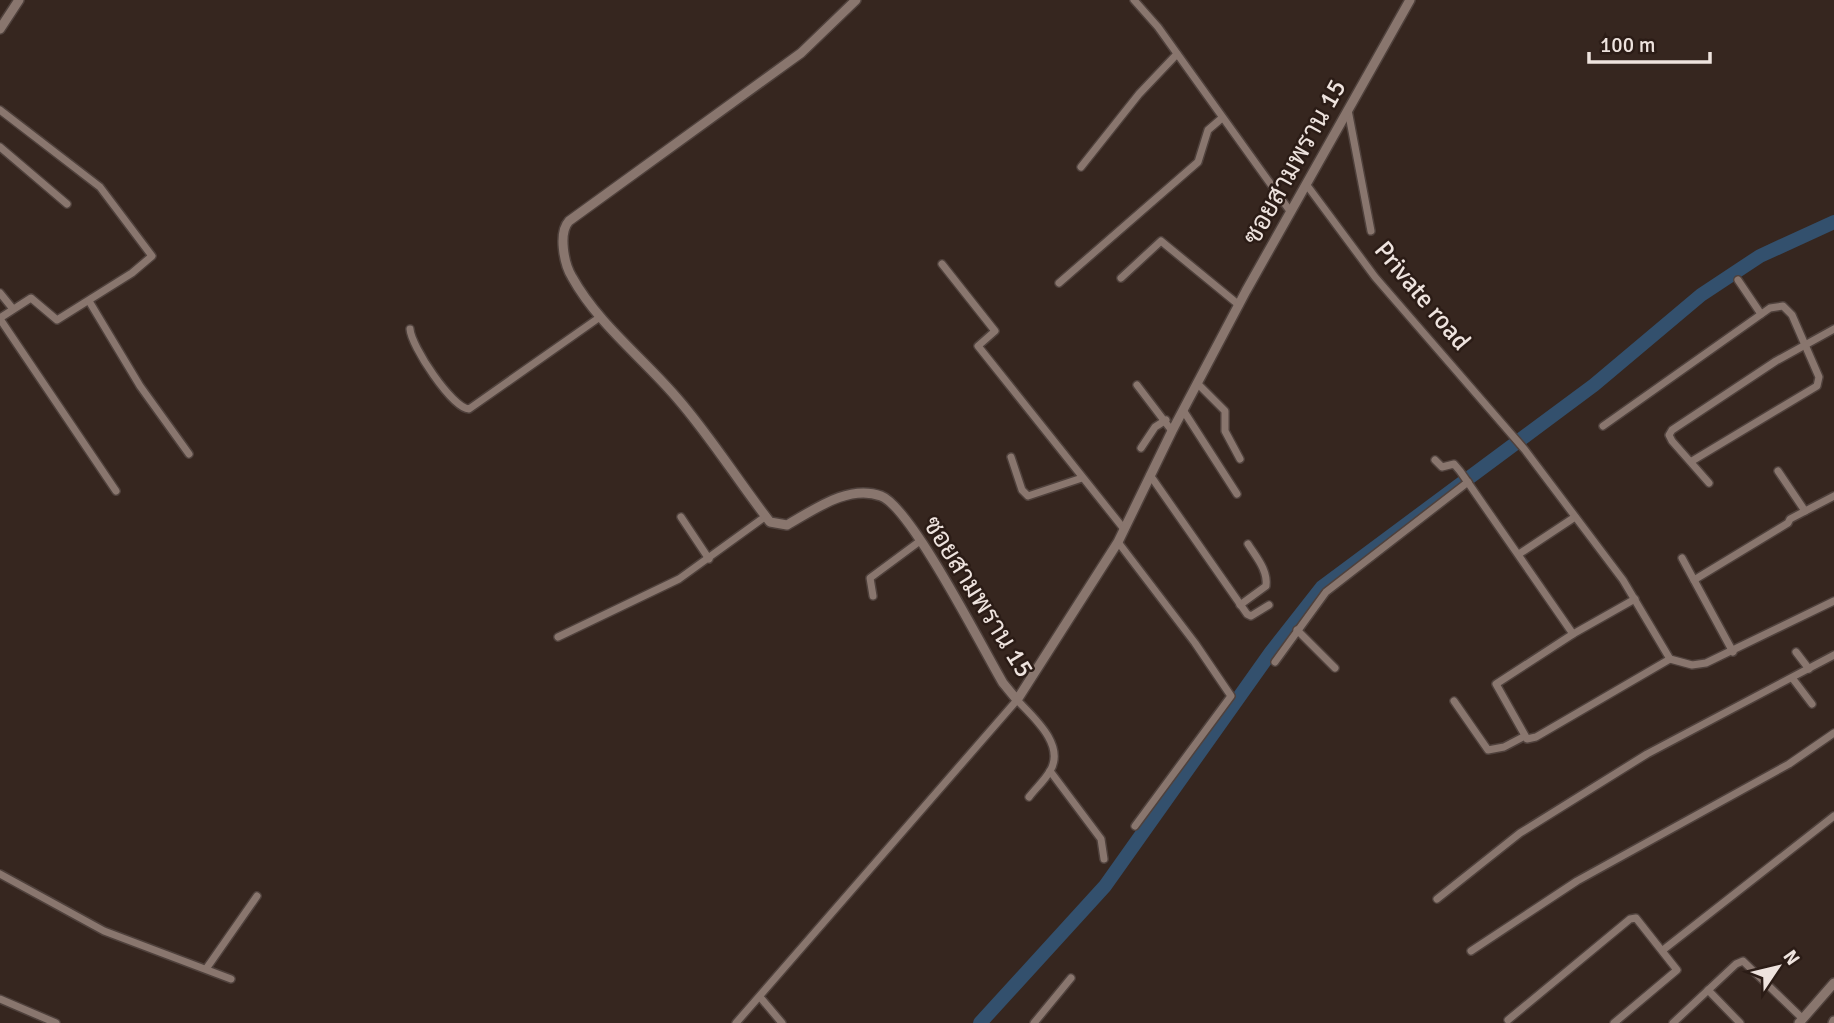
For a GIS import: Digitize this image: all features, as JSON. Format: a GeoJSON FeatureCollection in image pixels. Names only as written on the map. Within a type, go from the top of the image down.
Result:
{"type":"FeatureCollection","features":[{"type":"Feature","properties":{"kind":"street"},"geometry":{"type":"LineString","coordinates":[[0,29],[19,0]]}},
{"type":"Feature","properties":{"kind":"street"},"geometry":{"type":"LineString","coordinates":[[558,637],[664,587],[709,559],[766,516],[677,398],[600,317],[570,275],[563,236],[565,225],[801,53],[856,0]]}},
{"type":"Feature","properties":{"kind":"street"},"geometry":{"type":"LineString","coordinates":[[1134,0],[1177,54],[1290,211]]}},
{"type":"Feature","properties":{"kind":"street","name":"ซอยสามพราน 15"},"geometry":{"type":"LineString","coordinates":[[766,516],[779,526],[787,526],[838,498],[854,494],[883,496],[894,506],[920,541],[1003,683],[1017,700],[1118,542],[1172,431],[1239,305],[1410,0]]}},
{"type":"Feature","properties":{"kind":"street"},"geometry":{"type":"LineString","coordinates":[[1081,167],[1139,94],[1177,54]]}},
{"type":"Feature","properties":{"kind":"street"},"geometry":{"type":"LineString","coordinates":[[0,110],[100,187],[150,251],[149,262],[57,320],[32,298],[0,318],[116,491]]}},
{"type":"Feature","properties":{"kind":"street"},"geometry":{"type":"LineString","coordinates":[[1348,110],[1371,230]]}},
{"type":"Feature","properties":{"kind":"street"},"geometry":{"type":"LineString","coordinates":[[1059,283],[1198,162],[1208,130],[1222,118]]}},
{"type":"Feature","properties":{"kind":"street"},"geometry":{"type":"LineString","coordinates":[[0,147],[67,204]]}},
{"type":"Feature","properties":{"kind":"street","name":"Private road"},"geometry":{"type":"LineString","coordinates":[[1306,184],[1375,277],[1525,450],[1635,599],[1670,659]]}},
{"type":"Feature","properties":{"kind":"street"},"geometry":{"type":"LineString","coordinates":[[1121,278],[1161,241],[1239,305]]}},
{"type":"Feature","properties":{"kind":"street"},"geometry":{"type":"LineString","coordinates":[[943,264],[995,331],[978,346],[1124,529]]}},
{"type":"Feature","properties":{"kind":"street"},"geometry":{"type":"LineString","coordinates":[[1738,280],[1761,314]]}},
{"type":"Feature","properties":{"kind":"street"},"geometry":{"type":"LineString","coordinates":[[0,293],[13,309]]}},
{"type":"Feature","properties":{"kind":"street"},"geometry":{"type":"LineString","coordinates":[[89,301],[140,386],[189,454]]}},
{"type":"Feature","properties":{"kind":"street"},"geometry":{"type":"LineString","coordinates":[[1603,426],[1761,314],[1770,308],[1783,306],[1792,315],[1805,344],[1819,377],[1817,386],[1692,461]]}},
{"type":"Feature","properties":{"kind":"street"},"geometry":{"type":"LineString","coordinates":[[410,329],[414,346],[459,407],[469,409],[600,317]]}},
{"type":"Feature","properties":{"kind":"street"},"geometry":{"type":"LineString","coordinates":[[1709,483],[1672,441],[1669,435],[1672,430],[1805,344],[1834,329]]}},
{"type":"Feature","properties":{"kind":"street"},"geometry":{"type":"LineString","coordinates":[[1197,383],[1225,411],[1225,430],[1240,458]]}},
{"type":"Feature","properties":{"kind":"street"},"geometry":{"type":"LineString","coordinates":[[1137,385],[1172,431]]}},
{"type":"Feature","properties":{"kind":"street"},"geometry":{"type":"LineString","coordinates":[[1183,410],[1237,494]]}},
{"type":"Feature","properties":{"kind":"street"},"geometry":{"type":"LineString","coordinates":[[1141,448],[1155,428],[1166,420]]}},
{"type":"Feature","properties":{"kind":"street"},"geometry":{"type":"LineString","coordinates":[[1011,457],[1022,490],[1028,496],[1082,478]]}},
{"type":"Feature","properties":{"kind":"street"},"geometry":{"type":"LineString","coordinates":[[1435,460],[1442,467],[1452,463],[1460,471],[1573,634]]}},
{"type":"Feature","properties":{"kind":"street"},"geometry":{"type":"LineString","coordinates":[[1778,471],[1805,511]]}},
{"type":"Feature","properties":{"kind":"street"},"geometry":{"type":"LineString","coordinates":[[1150,475],[1251,616],[1269,604]]}},
{"type":"Feature","properties":{"kind":"street"},"geometry":{"type":"LineString","coordinates":[[1275,662],[1326,592],[1467,481]]}},
{"type":"Feature","properties":{"kind":"street"},"geometry":{"type":"LineString","coordinates":[[1694,580],[1834,496]]}},
{"type":"Feature","properties":{"kind":"street"},"geometry":{"type":"LineString","coordinates":[[681,517],[709,559]]}},
{"type":"Feature","properties":{"kind":"street"},"geometry":{"type":"LineString","coordinates":[[1519,554],[1575,517]]}},
{"type":"Feature","properties":{"kind":"street"},"geometry":{"type":"LineString","coordinates":[[873,596],[870,578],[920,541]]}},
{"type":"Feature","properties":{"kind":"street"},"geometry":{"type":"LineString","coordinates":[[1118,542],[1195,643],[1231,696],[1135,826]]}},
{"type":"Feature","properties":{"kind":"street"},"geometry":{"type":"LineString","coordinates":[[1240,604],[1266,586],[1267,580],[1264,569],[1248,544]]}},
{"type":"Feature","properties":{"kind":"street"},"geometry":{"type":"LineString","coordinates":[[1682,558],[1732,652]]}},
{"type":"Feature","properties":{"kind":"street"},"geometry":{"type":"LineString","coordinates":[[1635,599],[1573,634],[1496,684],[1523,737],[1531,740],[1670,659],[1700,664],[1732,652],[1834,601]]}},
{"type":"Feature","properties":{"kind":"street"},"geometry":{"type":"LineString","coordinates":[[1297,630],[1335,668]]}},
{"type":"Feature","properties":{"kind":"street"},"geometry":{"type":"LineString","coordinates":[[1796,652],[1809,669]]}},
{"type":"Feature","properties":{"kind":"street"},"geometry":{"type":"LineString","coordinates":[[1437,900],[1520,833],[1625,768],[1834,655]]}},
{"type":"Feature","properties":{"kind":"street"},"geometry":{"type":"LineString","coordinates":[[1793,679],[1812,704]]}},
{"type":"Feature","properties":{"kind":"street"},"geometry":{"type":"LineString","coordinates":[[736,1023],[1017,700],[1052,744],[1053,764],[1050,771],[1029,797]]}},
{"type":"Feature","properties":{"kind":"street"},"geometry":{"type":"LineString","coordinates":[[1454,701],[1488,750],[1504,747],[1523,737]]}},
{"type":"Feature","properties":{"kind":"street"},"geometry":{"type":"LineString","coordinates":[[1471,951],[1577,881],[1789,764],[1834,733]]}},
{"type":"Feature","properties":{"kind":"street"},"geometry":{"type":"LineString","coordinates":[[1050,771],[1101,839],[1104,859]]}},
{"type":"Feature","properties":{"kind":"street"},"geometry":{"type":"LineString","coordinates":[[1663,950],[1834,817]]}},
{"type":"Feature","properties":{"kind":"street"},"geometry":{"type":"LineString","coordinates":[[0,874],[104,931],[231,979]]}},
{"type":"Feature","properties":{"kind":"street"},"geometry":{"type":"LineString","coordinates":[[206,969],[257,896]]}},
{"type":"Feature","properties":{"kind":"street"},"geometry":{"type":"LineString","coordinates":[[1508,1020],[1630,919],[1636,918],[1677,968],[1676,972],[1614,1023]]}},
{"type":"Feature","properties":{"kind":"street"},"geometry":{"type":"LineString","coordinates":[[1673,1023],[1736,964],[1743,961],[1801,1021],[1834,983]]}},
{"type":"Feature","properties":{"kind":"street"},"geometry":{"type":"LineString","coordinates":[[1034,1023],[1072,978]]}},
{"type":"Feature","properties":{"kind":"street"},"geometry":{"type":"LineString","coordinates":[[1708,990],[1740,1023]]}},
{"type":"Feature","properties":{"kind":"street"},"geometry":{"type":"LineString","coordinates":[[760,997],[781,1023]]}},
{"type":"Feature","properties":{"kind":"street"},"geometry":{"type":"LineString","coordinates":[[0,999],[54,1023]]}},
{"type":"Feature","properties":{"kind":"waterway"},"geometry":{"type":"LineString","coordinates":[[980,1023],[1105,886],[1271,652],[1322,587],[1594,385],[1701,295],[1760,256],[1834,222]]}}]}
